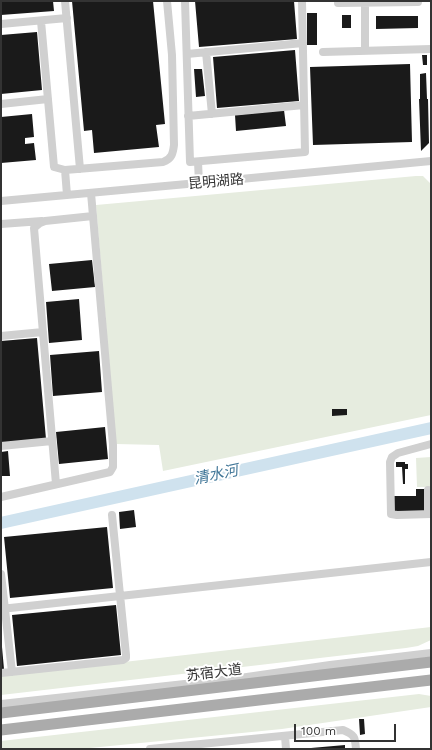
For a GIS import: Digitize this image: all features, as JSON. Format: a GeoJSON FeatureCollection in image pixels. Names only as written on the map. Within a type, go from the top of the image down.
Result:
{"type":"FeatureCollection","features":[{"type":"Feature","properties":{"kind":"main road","name":"苏宿大道"},"geometry":{"type":"LineString","coordinates":[[1,713],[431,662]]}},
{"type":"Feature","properties":{"kind":"main road"},"geometry":{"type":"LineString","coordinates":[[1,730],[431,680]]}},
{"type":"Feature","properties":{"kind":"street"},"geometry":{"type":"LineString","coordinates":[[65,1],[80,169]]}},
{"type":"Feature","properties":{"kind":"street"},"geometry":{"type":"LineString","coordinates":[[40,21],[54,167],[65,170],[163,162],[168,161],[172,157],[174,151],[172,55],[167,1]]}},
{"type":"Feature","properties":{"kind":"street"},"geometry":{"type":"LineString","coordinates":[[185,1],[190,162],[305,152],[302,1]]}},
{"type":"Feature","properties":{"kind":"street"},"geometry":{"type":"LineString","coordinates":[[365,2],[365,51]]}},
{"type":"Feature","properties":{"kind":"street"},"geometry":{"type":"LineString","coordinates":[[338,3],[418,2]]}},
{"type":"Feature","properties":{"kind":"street"},"geometry":{"type":"LineString","coordinates":[[1,24],[67,18]]}},
{"type":"Feature","properties":{"kind":"street"},"geometry":{"type":"LineString","coordinates":[[187,54],[303,44]]}},
{"type":"Feature","properties":{"kind":"street"},"geometry":{"type":"LineString","coordinates":[[323,52],[431,49]]}},
{"type":"Feature","properties":{"kind":"street"},"geometry":{"type":"LineString","coordinates":[[206,52],[212,114]]}},
{"type":"Feature","properties":{"kind":"street"},"geometry":{"type":"LineString","coordinates":[[1,104],[48,99]]}},
{"type":"Feature","properties":{"kind":"street"},"geometry":{"type":"LineString","coordinates":[[188,116],[304,105]]}},
{"type":"Feature","properties":{"kind":"street","name":"昆明湖路"},"geometry":{"type":"LineString","coordinates":[[1,201],[431,161]]}},
{"type":"Feature","properties":{"kind":"street"},"geometry":{"type":"LineString","coordinates":[[198,162],[199,183]]}},
{"type":"Feature","properties":{"kind":"street"},"geometry":{"type":"LineString","coordinates":[[65,170],[67,195]]}},
{"type":"Feature","properties":{"kind":"street"},"geometry":{"type":"LineString","coordinates":[[1,497],[110,472],[113,467],[113,445],[91,193]]}},
{"type":"Feature","properties":{"kind":"street"},"geometry":{"type":"LineString","coordinates":[[1,224],[93,216]]}},
{"type":"Feature","properties":{"kind":"street"},"geometry":{"type":"LineString","coordinates":[[45,221],[36,225],[34,228],[34,233],[56,484]]}},
{"type":"Feature","properties":{"kind":"street"},"geometry":{"type":"LineString","coordinates":[[1,336],[43,332]]}},
{"type":"Feature","properties":{"kind":"street"},"geometry":{"type":"LineString","coordinates":[[1,446],[52,441]]}},
{"type":"Feature","properties":{"kind":"street"},"geometry":{"type":"LineString","coordinates":[[428,490],[430,514],[392,514],[390,462],[392,457],[398,453],[431,444]]}},
{"type":"Feature","properties":{"kind":"street"},"geometry":{"type":"LineString","coordinates":[[1,673],[123,660],[126,658],[112,515]]}},
{"type":"Feature","properties":{"kind":"street"},"geometry":{"type":"LineString","coordinates":[[3,609],[431,562]]}},
{"type":"Feature","properties":{"kind":"street"},"geometry":{"type":"LineString","coordinates":[[1,574],[3,609],[12,672]]}},
{"type":"Feature","properties":{"kind":"street"},"geometry":{"type":"LineString","coordinates":[[1,704],[240,678],[330,665],[431,653]]}},
{"type":"Feature","properties":{"kind":"street"},"geometry":{"type":"LineString","coordinates":[[1,735],[431,685]]}},
{"type":"Feature","properties":{"kind":"street"},"geometry":{"type":"LineString","coordinates":[[150,749],[220,746],[285,736],[343,730],[351,733],[355,737],[356,749]]}},
{"type":"Feature","properties":{"kind":"street"},"geometry":{"type":"LineString","coordinates":[[285,736],[286,749]]}},
{"type":"Feature","properties":{"kind":"shaded area"},"geometry":{"type":"Polygon","coordinates":[[[423,176],[430,183],[431,415],[163,471],[159,445],[116,444],[96,205],[423,176]]]}},
{"type":"Feature","properties":{"kind":"shaded area"},"geometry":{"type":"Polygon","coordinates":[[[431,457],[431,487],[417,487],[416,458],[431,457]]]}},
{"type":"Feature","properties":{"kind":"shaded area"},"geometry":{"type":"Polygon","coordinates":[[[431,627],[431,640],[418,646],[406,648],[1,695],[1,676],[431,627]]]}},
{"type":"Feature","properties":{"kind":"shaded area"},"geometry":{"type":"Polygon","coordinates":[[[419,694],[431,696],[431,707],[282,729],[80,749],[1,749],[1,741],[419,694]]]}},
{"type":"Feature","properties":{"kind":"building"},"geometry":{"type":"Polygon","coordinates":[[[1,1],[53,1],[54,11],[1,15],[1,1]]]}},
{"type":"Feature","properties":{"kind":"building"},"geometry":{"type":"Polygon","coordinates":[[[72,1],[153,1],[165,124],[156,125],[159,147],[94,153],[92,130],[84,131],[72,1]]]}},
{"type":"Feature","properties":{"kind":"building"},"geometry":{"type":"Polygon","coordinates":[[[195,1],[294,1],[297,39],[199,47],[195,1]]]}},
{"type":"Feature","properties":{"kind":"building"},"geometry":{"type":"Polygon","coordinates":[[[307,13],[317,13],[317,45],[307,45],[307,13]]]}},
{"type":"Feature","properties":{"kind":"building"},"geometry":{"type":"Polygon","coordinates":[[[342,15],[351,15],[351,28],[342,28],[342,15]]]}},
{"type":"Feature","properties":{"kind":"building"},"geometry":{"type":"Polygon","coordinates":[[[376,16],[418,16],[418,28],[376,29],[376,16]]]}},
{"type":"Feature","properties":{"kind":"building"},"geometry":{"type":"Polygon","coordinates":[[[37,32],[42,90],[1,94],[1,35],[37,32]]]}},
{"type":"Feature","properties":{"kind":"building"},"geometry":{"type":"Polygon","coordinates":[[[295,50],[299,101],[217,108],[213,57],[295,50]]]}},
{"type":"Feature","properties":{"kind":"building"},"geometry":{"type":"Polygon","coordinates":[[[422,55],[427,55],[427,65],[423,65],[422,55]]]}},
{"type":"Feature","properties":{"kind":"building"},"geometry":{"type":"Polygon","coordinates":[[[410,64],[412,142],[313,145],[310,67],[410,64]]]}},
{"type":"Feature","properties":{"kind":"building"},"geometry":{"type":"Polygon","coordinates":[[[194,69],[202,69],[205,96],[196,97],[194,69]]]}},
{"type":"Feature","properties":{"kind":"building"},"geometry":{"type":"Polygon","coordinates":[[[426,73],[429,143],[421,151],[419,99],[420,74],[426,73]]]}},
{"type":"Feature","properties":{"kind":"building"},"geometry":{"type":"Polygon","coordinates":[[[284,110],[286,126],[236,131],[235,115],[284,110]]]}},
{"type":"Feature","properties":{"kind":"building"},"geometry":{"type":"Polygon","coordinates":[[[32,114],[34,137],[25,138],[25,144],[34,143],[36,160],[1,163],[1,117],[32,114]]]}},
{"type":"Feature","properties":{"kind":"building"},"geometry":{"type":"Polygon","coordinates":[[[92,260],[95,287],[52,291],[49,264],[92,260]]]}},
{"type":"Feature","properties":{"kind":"building"},"geometry":{"type":"Polygon","coordinates":[[[79,299],[82,340],[49,343],[46,302],[79,299]]]}},
{"type":"Feature","properties":{"kind":"building"},"geometry":{"type":"Polygon","coordinates":[[[37,338],[46,439],[1,443],[1,341],[37,338]]]}},
{"type":"Feature","properties":{"kind":"building"},"geometry":{"type":"Polygon","coordinates":[[[99,351],[102,392],[53,396],[50,355],[99,351]]]}},
{"type":"Feature","properties":{"kind":"building"},"geometry":{"type":"Polygon","coordinates":[[[332,409],[347,409],[347,415],[332,416],[332,409]]]}},
{"type":"Feature","properties":{"kind":"building"},"geometry":{"type":"Polygon","coordinates":[[[105,427],[108,459],[59,464],[56,432],[105,427]]]}},
{"type":"Feature","properties":{"kind":"building"},"geometry":{"type":"Polygon","coordinates":[[[8,451],[10,476],[1,476],[1,452],[8,451]]]}},
{"type":"Feature","properties":{"kind":"building"},"geometry":{"type":"Polygon","coordinates":[[[396,462],[405,462],[405,464],[408,464],[408,469],[405,469],[405,484],[403,484],[402,467],[396,467],[396,462]]]}},
{"type":"Feature","properties":{"kind":"building"},"geometry":{"type":"Polygon","coordinates":[[[416,489],[425,489],[425,511],[392,512],[392,496],[416,496],[416,489]]]}},
{"type":"Feature","properties":{"kind":"building"},"geometry":{"type":"Polygon","coordinates":[[[134,510],[136,527],[120,529],[119,512],[134,510]]]}},
{"type":"Feature","properties":{"kind":"building"},"geometry":{"type":"Polygon","coordinates":[[[107,527],[113,588],[10,598],[4,537],[107,527]]]}},
{"type":"Feature","properties":{"kind":"building"},"geometry":{"type":"Polygon","coordinates":[[[116,605],[121,655],[17,666],[12,615],[116,605]]]}},
{"type":"Feature","properties":{"kind":"building"},"geometry":{"type":"Polygon","coordinates":[[[2,647],[4,669],[1,669],[2,647]]]}},
{"type":"Feature","properties":{"kind":"building"},"geometry":{"type":"Polygon","coordinates":[[[359,719],[364,719],[365,734],[360,735],[359,719]]]}},
{"type":"Feature","properties":{"kind":"building"},"geometry":{"type":"Polygon","coordinates":[[[345,745],[345,749],[311,749],[311,748],[345,745]]]}},
{"type":"Feature","properties":{"kind":"waterway","name":"清水河"},"geometry":{"type":"LineString","coordinates":[[1,523],[431,428]]}}]}
